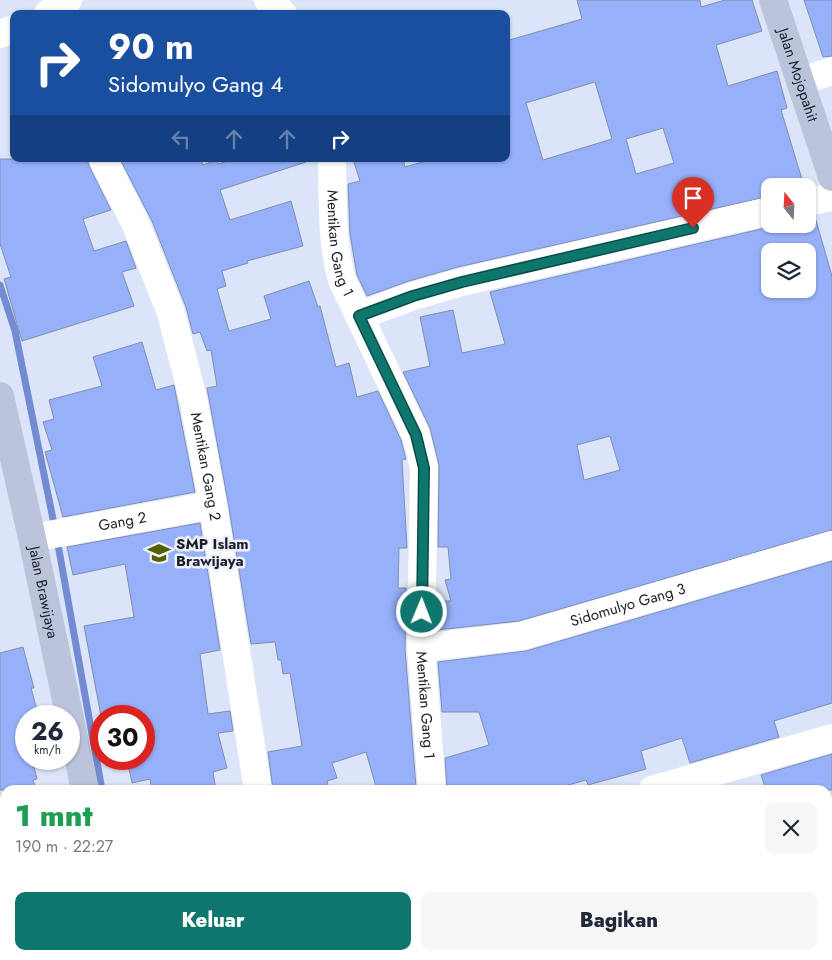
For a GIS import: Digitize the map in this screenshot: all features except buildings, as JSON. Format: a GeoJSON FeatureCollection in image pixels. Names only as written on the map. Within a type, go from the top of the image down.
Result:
{"type":"FeatureCollection","features":[{"type":"Feature","properties":{"kind":"main road","name":"Jalan Mojopahit"},"geometry":{"type":"LineString","coordinates":[[773,0],[832,177]]}},
{"type":"Feature","properties":{"kind":"main road","name":"Jalan Brawijaya"},"geometry":{"type":"LineString","coordinates":[[2,412],[51,534],[84,785]]}},
{"type":"Feature","properties":{"kind":"street"},"geometry":{"type":"LineString","coordinates":[[54,10],[68,0]]}},
{"type":"Feature","properties":{"kind":"street"},"geometry":{"type":"LineString","coordinates":[[268,0],[279,10]]}},
{"type":"Feature","properties":{"kind":"street"},"geometry":{"type":"LineString","coordinates":[[801,80],[832,70]]}},
{"type":"Feature","properties":{"kind":"street","name":"Mentikan Gang 2"},"geometry":{"type":"LineString","coordinates":[[104,162],[137,227],[171,313],[193,398],[213,505],[257,785]]}},
{"type":"Feature","properties":{"kind":"street","name":"Mentikan Gang 1"},"geometry":{"type":"LineString","coordinates":[[332,162],[336,260],[342,280],[416,435],[424,468],[422,648],[432,785]]}},
{"type":"Feature","properties":{"kind":"street"},"geometry":{"type":"LineString","coordinates":[[816,200],[832,197]]}},
{"type":"Feature","properties":{"kind":"street"},"geometry":{"type":"LineString","coordinates":[[359,316],[413,296],[462,282],[761,213]]}},
{"type":"Feature","properties":{"kind":"street","name":"Gang 2"},"geometry":{"type":"LineString","coordinates":[[51,534],[213,505]]}},
{"type":"Feature","properties":{"kind":"street","name":"Sidomulyo Gang 3"},"geometry":{"type":"LineString","coordinates":[[422,648],[522,636],[832,545]]}},
{"type":"Feature","properties":{"kind":"street"},"geometry":{"type":"LineString","coordinates":[[669,785],[832,738]]}},
{"type":"Feature","properties":{"kind":"waterway"},"geometry":{"type":"LineString","coordinates":[[0,285],[15,331],[55,529]]}},
{"type":"Feature","properties":{"kind":"waterway"},"geometry":{"type":"LineString","coordinates":[[57,539],[101,785]]}},
{"type":"Feature","properties":{"kind":"place","name":"SMP Islam Brawijaya"},"geometry":{"type":"Point","coordinates":[159,553]}},
{"type":"Feature","properties":{"kind":"route"},"geometry":{"type":"LineString","coordinates":[[422,612],[424,468],[416,435],[359,316],[413,296],[462,282],[693,228]]}}]}
